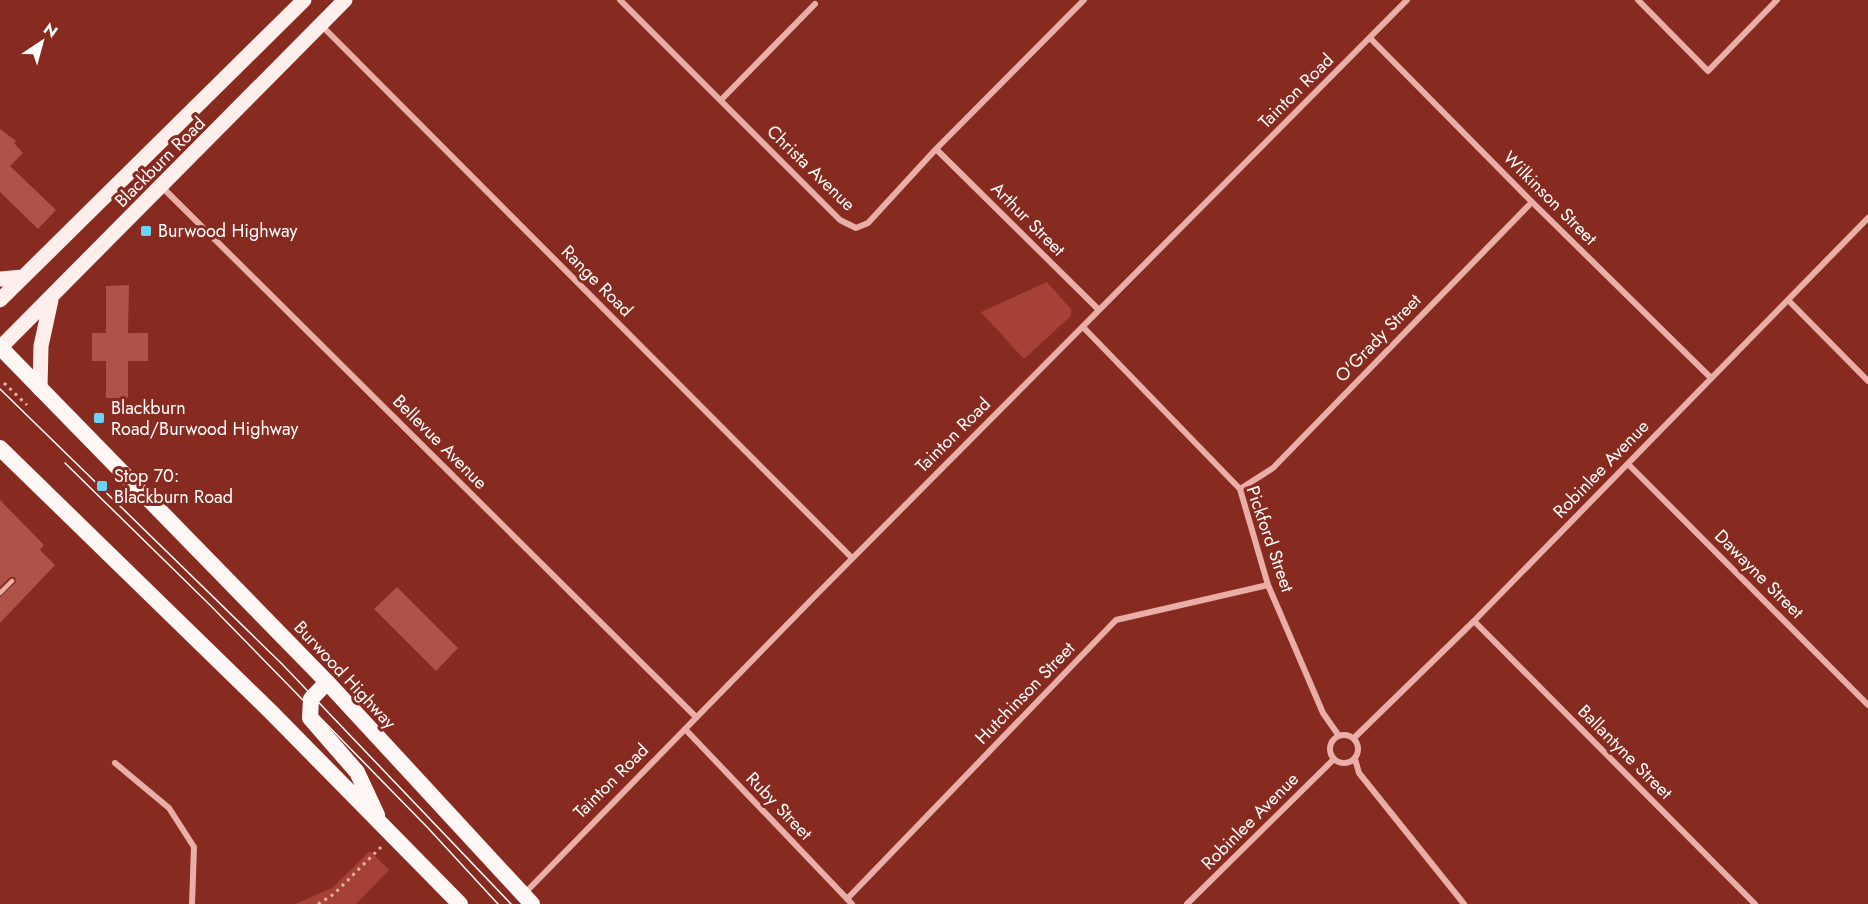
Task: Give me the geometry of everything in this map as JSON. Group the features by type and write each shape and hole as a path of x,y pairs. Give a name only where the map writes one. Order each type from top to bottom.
{"highway":[{"name":"Burwood Highway","path":"0,348 327,682 527,899"},
{"path":"0,448 271,712 460,904"},
{"path":"327,682 313,695 309,706 310,718 357,772 381,824"}],"main road":[{"name":"Blackburn Road","path":"0,300 304,0"},
{"name":"Blackburn Road","path":"0,348 51,300 345,0"},
{"path":"0,279 23,277"},
{"path":"40,389 41,345 51,300"}],"street":[{"name":"Christa Avenue","path":"620,0 840,220 856,228 868,223 936,149 1084,0"},
{"name":"Tainton Road","path":"527,899 696,717 1407,0"},
{"path":"1638,0 1708,70 1777,0"},
{"path":"722,100 815,4"},
{"name":"Range Road","path":"321,25 852,558"},
{"name":"Wilkinson Street","path":"1370,38 1710,377"},
{"name":"Arthur Street","path":"936,149 1099,310"},
{"name":"Bellevue Avenue","path":"162,187 696,717"},
{"name":"O'Grady Street","path":"1240,489 1273,468 1532,202"},
{"name":"Robinlee Avenue","path":"1354,738 1474,621 1710,377 1868,218"},
{"path":"1788,300 1868,381"},
{"name":"Pickford Street","path":"1083,327 1240,489 1268,585 1323,713 1339,736"},
{"name":"Dawayne Street","path":"1628,464 1868,705"},
{"name":"Hutchinson Street","path":"850,901 1116,620 1268,585"},
{"name":"Ballantyne Street","path":"1474,621 1755,904"},
{"name":"Ruby Street","path":"685,729 850,901"},
{"path":"1355,759 1340,763 1334,759 1330,750 1332,741 1339,736 1354,738 1358,745 1355,759 1359,773 1464,904"},
{"name":"Robinlee Avenue","path":"1187,904 1334,759"},
{"path":"116,763 169,808 194,847 192,904"}],"lane":[{"path":"0,593 12,581"}],"path":[{"path":"4,383 27,405"},
{"path":"318,904 334,894 381,847"}],"shaded area":[{"path":"1047,282 1071,309 1071,316 1024,359 981,312"},
{"path":"370,851 389,870 356,904 295,904 332,888"}],"building":[{"path":"0,129 16,141 14,143 23,153 10,166 56,210 38,229 0,192"},
{"path":"129,285 128,333 148,333 148,361 128,361 128,398 106,398 106,361 92,361 92,333 106,333 106,286"},
{"path":"0,500 44,545 40,550 55,565 0,623 0,597 16,582 15,577 10,577 0,587"},
{"path":"397,587 458,648 436,671 374,609"}],"tram line":[{"path":"0,389 282,664 511,904"},
{"path":"65,463 211,606 428,828 498,904"}],"place":[{"name":"Burwood Highway","path":"146,231"},
{"name":"Blackburn Road/Burwood Highway","path":"99,418"},
{"name":"Stop 70: Blackburn Road","path":"102,486"}]}
